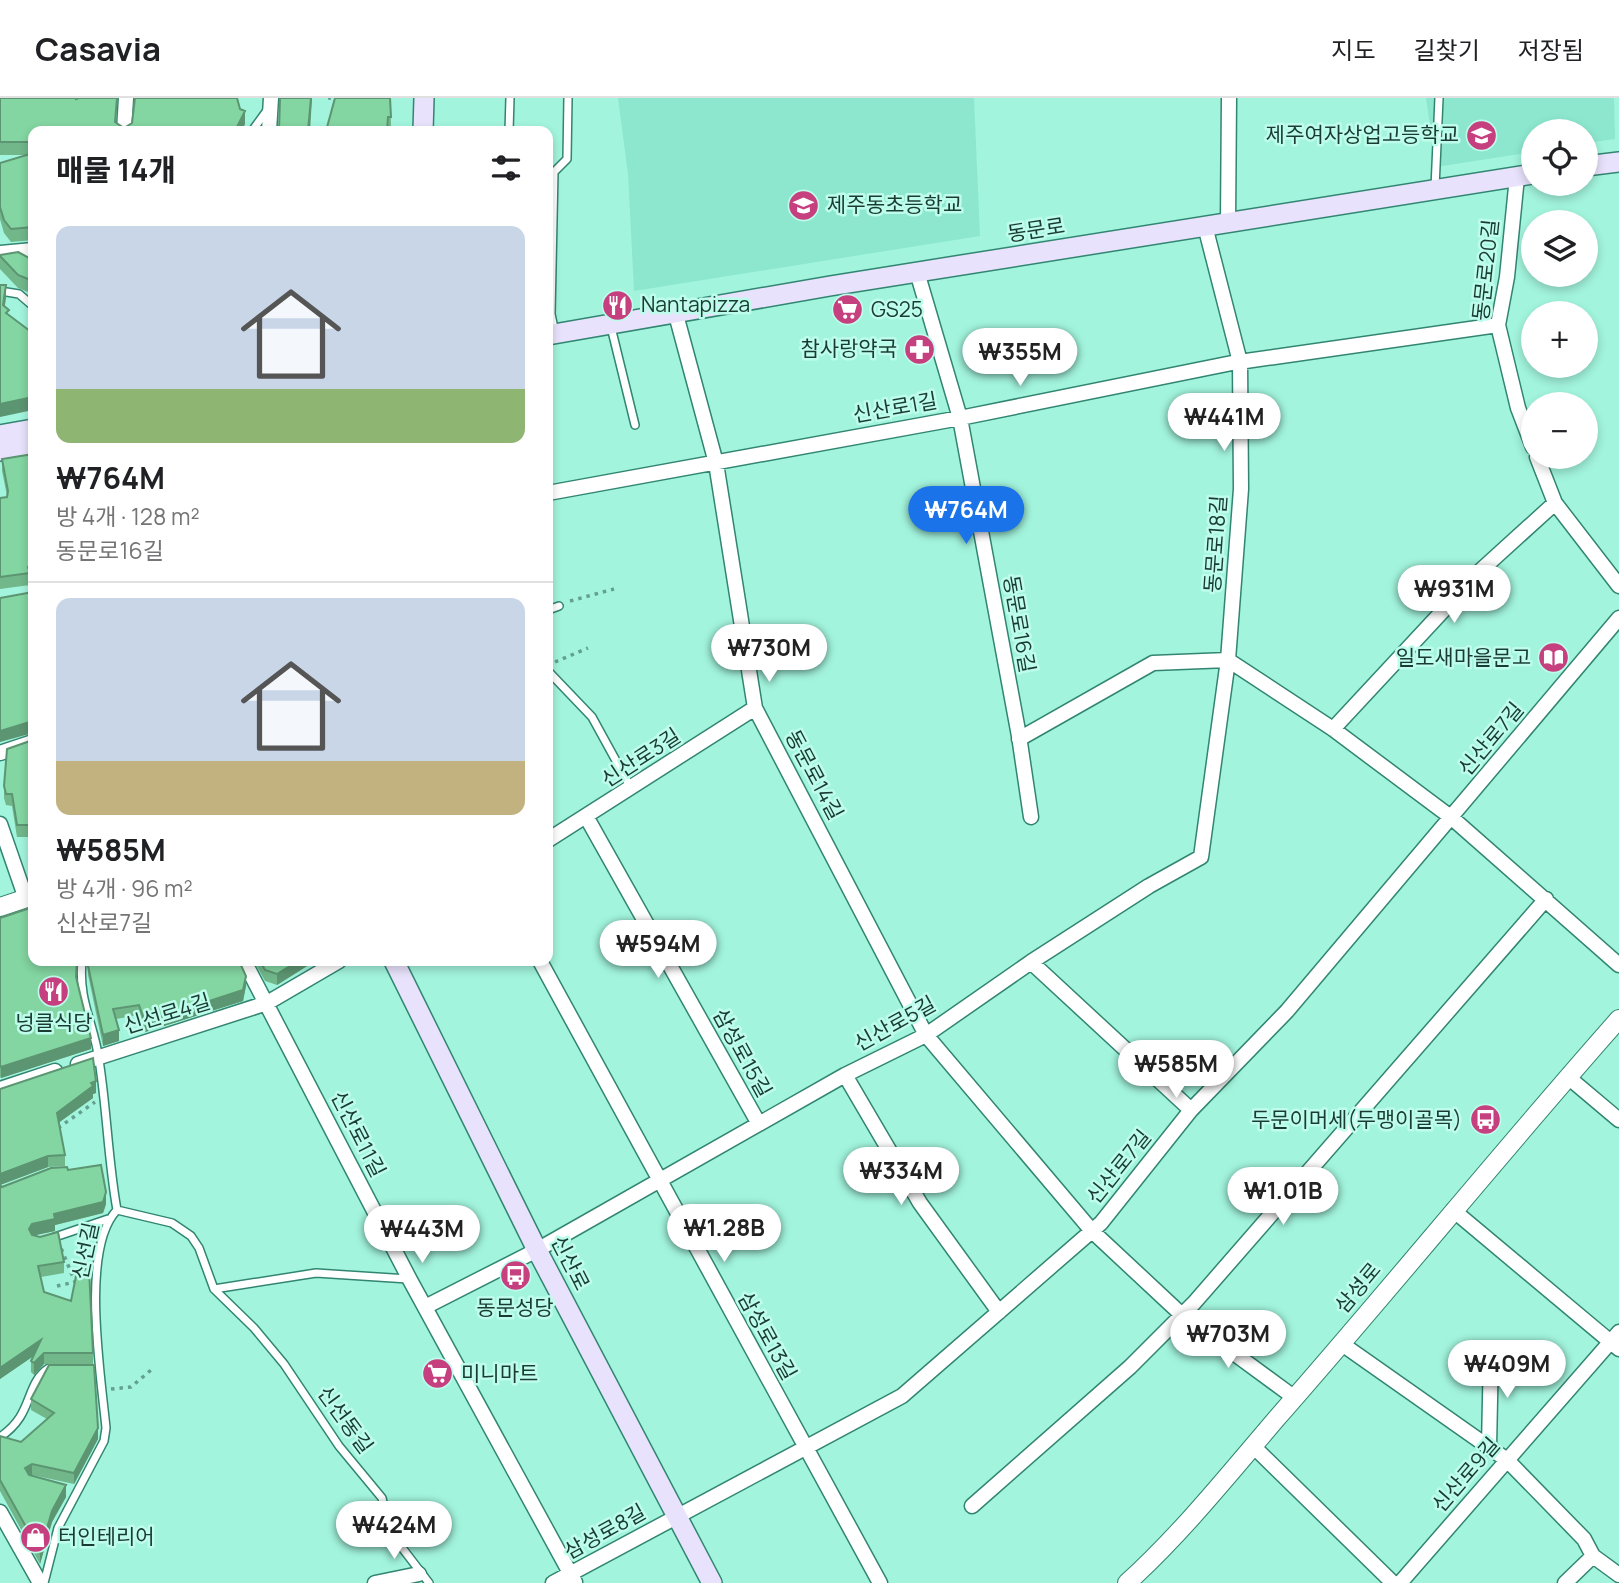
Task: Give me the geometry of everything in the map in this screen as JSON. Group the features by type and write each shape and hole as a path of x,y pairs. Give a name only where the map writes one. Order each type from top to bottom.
{"main road":[{"path":"423,126 424,98"},
{"path":"1598,165 1619,162"},
{"name":"동문로","path":"553,334 675,311 1521,176"},
{"path":"0,435 28,430"},
{"path":"0,451 28,446"},
{"name":"신산로","path":"396,966 537,1250 712,1583"}],"street":[{"path":"124,126 126,98"},
{"path":"1228,222 1229,98"},
{"path":"269,126 271,102"},
{"name":"동문로20길","path":"1521,196 1498,325 1521,416"},
{"name":"동문로18길","path":"1205,226 1240,362 1241,489 1228,660"},
{"path":"0,253 28,254"},
{"name":"동문로16길","path":"917,272 960,418 1031,817"},
{"name":"동문로14길","path":"675,311 716,463 755,708 926,1035 1092,1231 1182,1315 1295,1398"},
{"name":"신산로1길","path":"553,492 960,418 1240,362 1498,325"},
{"path":"1542,469 1555,503 1619,586"},
{"path":"1334,729 1479,572 1555,503"},
{"name":"신산로7길","path":"677,1516 902,1396 1092,1231 1191,1110 1287,1011 1619,618"},
{"path":"1019,739 1153,663 1228,660 1334,729 1452,818 1619,965"},
{"name":"신산로5길","path":"425,1307 537,1250 845,1075 926,1035 1031,962 1149,886 1201,857 1228,660"},
{"name":"신산로3길","path":"553,837 587,818 755,708"},
{"path":"0,753 28,744"},
{"name":"삼성로15길","path":"587,818 758,1124"},
{"path":"0,824 28,893"},
{"path":"0,907 28,899"},
{"path":"972,1506 1130,1367 1182,1315 1546,899"},
{"path":"1031,962 1191,1110"},
{"name":"신산로11길","path":"247,966 410,1280 573,1579"},
{"name":"신선로4길","path":"0,1089 267,1003 330,966"},
{"name":"삼성로13길","path":"543,966 880,1583"},
{"name":"삼성로","path":"1127,1583 1168,1542 1295,1398 1619,1018"},
{"path":"845,1075 920,1203 999,1311"},
{"path":"1568,1077 1619,1120"},
{"path":"1453,1210 1616,1341"},
{"name":"신산로9길","path":"1400,1583 1616,1341"},
{"path":"1342,1344 1507,1460 1584,1539 1593,1556 1619,1575"},
{"path":"1489,1447 1491,1352"},
{"path":"1253,1446 1393,1583"},
{"path":"1,1516 42,1583"},
{"name":"삼성로8길","path":"553,1583 573,1579 677,1516"},
{"path":"1565,1583 1593,1556"},
{"path":"375,1583 424,1579"}],"lane":[{"path":"509,126 510,98"},
{"path":"553,170 567,159 568,98"},
{"path":"1435,189 1439,98"},
{"path":"255,126 271,102"},
{"path":"0,291 19,294 28,302"},
{"path":"610,323 635,425"},
{"path":"553,608 559,606"},
{"path":"553,676 592,717 632,788"},
{"name":"신선길","path":"42,1583 52,1542 104,1441 106,1428 94,1280 108,1219 117,1210 109,1170 99,1057 83,1006 79,982 81,966"},
{"path":"98,1172 109,1170"},
{"name":"신선동길","path":"117,1210 172,1223 191,1236 199,1248 215,1289 254,1328 284,1364 340,1446 382,1498 390,1532 424,1579"},
{"path":"41,1242 108,1219"},
{"path":"215,1289 316,1273 410,1280"},
{"path":"0,1437 23,1417 42,1373 49,1368 63,1372"},
{"path":"89,1371 100,1370"},
{"path":"63,1489 76,1493"}],"path":[{"path":"559,606 614,589"},
{"path":"553,663 588,648"},
{"path":"52,1134 89,1105 103,1098"},
{"path":"57,1286 75,1282 61,1250"},
{"path":"107,1389 131,1387 151,1370"}],"shaded area":[{"name":"제주동초등학교","path":"618,98 974,98 980,236 634,291 628,174"},
{"name":"제주여자상업고등학교","path":"1426,98 1614,98 1615,139 1598,141 1598,119 1521,119 1521,154 1436,167"}],"building":[{"path":"0,98 117,98 115,122 121,126 28,126 28,142 0,142"},
{"path":"135,98 237,98 240,109 245,111 238,126 127,126 132,123"},
{"path":"280,98 311,98 308,126 279,126"},
{"path":"335,98 390,98 391,117 388,117 387,126 327,126"},
{"path":"28,155 28,227 11,229 4,220 0,207 0,163"},
{"path":"18,252 28,257 28,279 18,275 0,255"},
{"path":"0,285 6,285 3,305 9,310 6,313 28,330 28,398 0,404"},
{"path":"28,455 28,573 0,577 0,498 7,497 8,491 2,459"},
{"path":"28,593 28,723 0,731 0,598"},
{"path":"28,742 28,825 17,825 12,794 6,794 4,786 7,749"},
{"path":"28,909 28,966 77,966 76,977 91,1038 1,1067 0,918"},
{"path":"88,966 241,966 246,976 243,990 145,1022 139,1005 113,1009 119,1030 103,1035"},
{"path":"263,966 290,966 277,974 265,970"},
{"path":"93,1058 96,1081 91,1083 93,1086 57,1113 65,1155 48,1156 0,1174 0,1089"},
{"path":"101,1165 106,1192 103,1202 54,1214 55,1219 32,1224 29,1229 32,1235 40,1237 58,1232 64,1262 38,1266 44,1292 71,1301 77,1271 89,1268 93,1353 44,1353 34,1363 31,1361 41,1340 0,1368 0,1185 2,1187 51,1168 67,1167 68,1170"},
{"path":"49,1365 94,1365 98,1428 74,1473 32,1464 25,1468 29,1475 66,1485 52,1511 40,1552 0,1480 0,1436 21,1442 54,1413 31,1399"}],"place":[{"name":"제주여자상업고등학교","path":"1482,135"},
{"name":"제주동초등학교","path":"804,205"},
{"name":"Nantapizza","path":"618,305"},
{"name":"GS25","path":"848,310"},
{"name":"참사랑약국","path":"920,349"},
{"name":"일도새마을문고","path":"1554,658"},
{"name":"넝클식당","path":"54,991"},
{"name":"두문이머세(두맹이골목)","path":"1485,1120"},
{"name":"동문성당","path":"515,1276"},
{"name":"미니마트","path":"438,1374"},
{"name":"터인테리어","path":"35,1537"}]}
